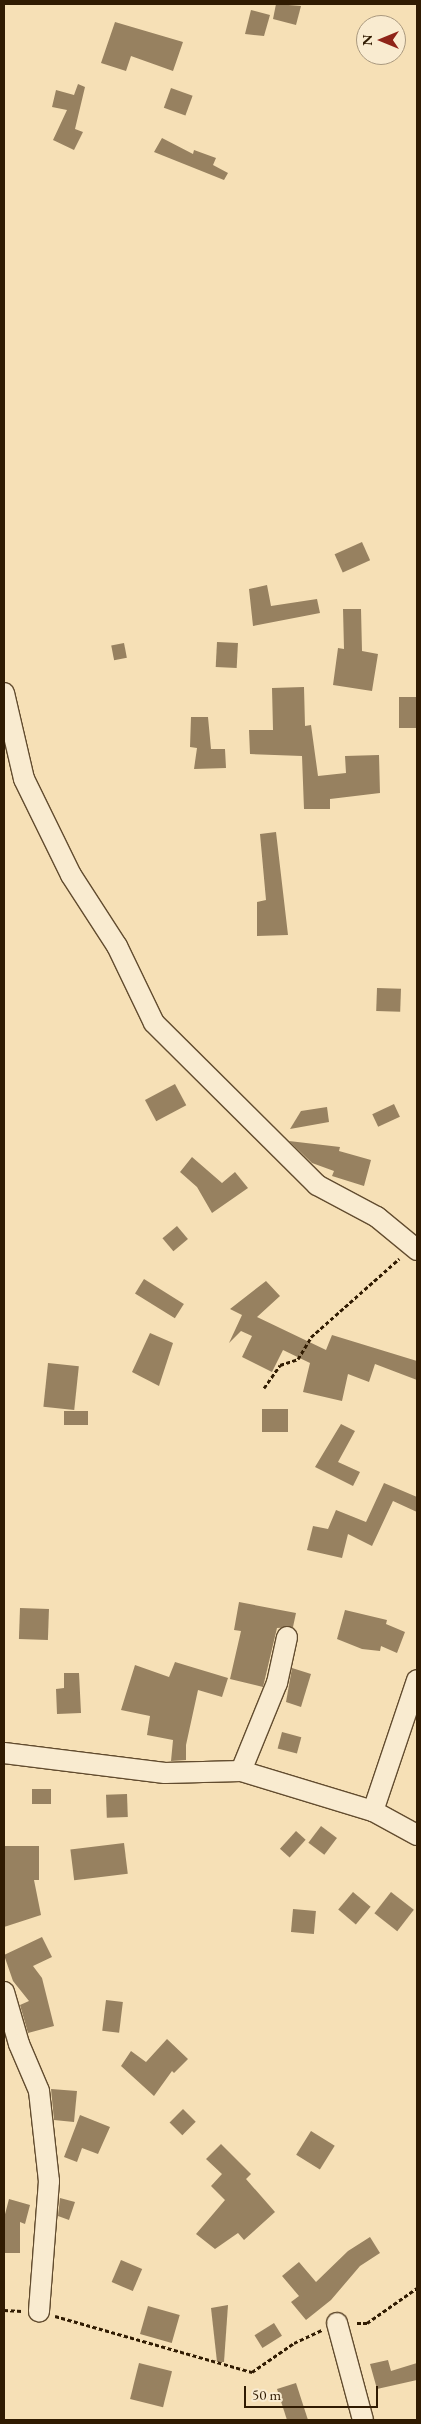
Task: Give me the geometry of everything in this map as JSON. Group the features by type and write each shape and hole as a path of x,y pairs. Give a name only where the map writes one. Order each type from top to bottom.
{"street":[{"path":"4,693 24,779 71,875 117,946 154,1023 317,1185 377,1217 415,1248"},
{"path":"241,1771 277,1683 287,1637"},
{"path":"373,1811 417,1680"},
{"path":"4,1753 165,1772 241,1771 373,1811 417,1835"},
{"path":"4,1992 19,2044 39,2091 49,2181 39,2312"},
{"path":"337,2323 363,2420"}],"path":[{"path":"264,1388 280,1365 298,1359 311,1337 415,1248"},
{"path":"4,2310 39,2312 252,2372 294,2343 337,2323 367,2323 417,2288"}],"building":[{"path":"276,4 301,6 296,25 273,19"},
{"path":"251,10 270,15 264,36 245,34"},
{"path":"115,22 183,42 173,71 131,56 126,71 101,63"},
{"path":"78,84 85,87 75,129 83,132 74,150 53,140 67,110 52,107 56,90 74,95"},
{"path":"171,88 193,96 185,116 164,108"},
{"path":"162,138 193,154 194,150 216,158 213,165 228,173 224,180 154,152"},
{"path":"362,542 370,560 343,572 335,554"},
{"path":"267,585 271,606 317,599 320,613 253,626 249,589"},
{"path":"343,609 361,609 362,651 378,654 372,691 333,685 338,648 344,649"},
{"path":"217,642 238,643 237,668 216,667"},
{"path":"124,643 127,658 114,660 111,645"},
{"path":"304,687 305,726 311,725 318,776 346,773 345,756 379,755 380,793 330,799 330,809 304,809 302,756 250,754 249,730 273,730 272,688"},
{"path":"399,697 417,697 417,728 399,728"},
{"path":"191,717 208,717 211,749 225,749 226,768 194,769 197,748 190,747"},
{"path":"276,832 288,935 257,936 257,902 266,900 260,834"},
{"path":"377,988 401,989 400,1012 376,1011"},
{"path":"175,1084 186,1105 156,1121 145,1100"},
{"path":"394,1104 400,1117 378,1127 372,1114"},
{"path":"327,1107 329,1122 290,1129 301,1111"},
{"path":"289,1141 340,1147 339,1151 371,1160 364,1186 332,1176 334,1171 312,1163"},
{"path":"192,1157 222,1183 235,1172 248,1188 212,1213 197,1187 180,1172"},
{"path":"177,1226 188,1239 173,1251 162,1238"},
{"path":"144,1279 184,1304 175,1318 135,1293"},
{"path":"266,1281 280,1296 257,1317 326,1350 332,1335 417,1361 417,1380 375,1364 369,1382 348,1374 342,1401 303,1392 310,1363 283,1350 272,1372 242,1357 252,1336 241,1331 229,1343 242,1315 230,1309"},
{"path":"150,1333 173,1343 159,1386 132,1372"},
{"path":"48,1363 79,1366 74,1410 43,1407"},
{"path":"262,1409 288,1409 288,1432 262,1432"},
{"path":"64,1411 88,1411 88,1425 64,1425"},
{"path":"341,1424 355,1431 338,1462 360,1472 353,1486 315,1467"},
{"path":"384,1483 417,1497 417,1512 393,1501 372,1546 348,1534 342,1558 307,1550 313,1526 328,1529 336,1510 366,1522"},
{"path":"239,1602 296,1613 293,1627 277,1628 263,1687 230,1679 241,1631 234,1630"},
{"path":"20,1608 49,1609 48,1640 19,1639"},
{"path":"345,1610 387,1620 386,1624 405,1632 397,1653 381,1646 380,1651 362,1649 337,1639"},
{"path":"175,1662 228,1678 222,1697 198,1690 186,1745 186,1760 171,1761 173,1740 147,1735 150,1716 121,1710 135,1665 169,1677"},
{"path":"292,1668 311,1674 301,1707 286,1702"},
{"path":"64,1673 79,1673 81,1713 57,1714 56,1689 64,1688"},
{"path":"282,1732 301,1737 297,1754 278,1748"},
{"path":"32,1789 51,1789 51,1804 32,1804"},
{"path":"127,1794 128,1817 107,1818 106,1795"},
{"path":"321,1826 337,1838 324,1855 308,1843"},
{"path":"296,1831 306,1840 290,1858 280,1849"},
{"path":"124,1843 128,1874 74,1880 70,1850"},
{"path":"4,1846 39,1846 39,1880 34,1880 41,1915 4,1927"},
{"path":"353,1892 371,1907 356,1924 338,1910"},
{"path":"391,1892 414,1910 397,1931 374,1913"},
{"path":"293,1909 316,1911 314,1934 291,1932"},
{"path":"42,1937 52,1957 33,1966 42,1978 54,2026 28,2033 20,2005 29,2001 13,1981 4,1955"},
{"path":"106,2000 123,2002 119,2033 102,2031"},
{"path":"167,2039 188,2059 174,2073 172,2071 154,2096 121,2066 131,2051 146,2062"},
{"path":"51,2089 77,2091 74,2122 54,2120"},
{"path":"183,2109 196,2122 182,2135 170,2122"},
{"path":"80,2115 110,2127 98,2154 82,2148 77,2162 64,2157"},
{"path":"311,2131 335,2146 320,2170 296,2155"},
{"path":"221,2144 251,2174 246,2179 275,2212 244,2240 238,2233 215,2249 196,2234 225,2200 211,2186 222,2174 206,2159"},
{"path":"60,2198 75,2202 69,2220 58,2216"},
{"path":"9,2199 30,2205 25,2224 20,2222 20,2253 4,2253 4,2218"},
{"path":"370,2237 380,2253 360,2266 331,2300 306,2320 291,2302 299,2296 282,2276 299,2262 316,2282 348,2251"},
{"path":"121,2260 142,2269 133,2291 112,2282"},
{"path":"228,2305 224,2362 217,2362 211,2308"},
{"path":"148,2306 180,2315 172,2343 140,2334"},
{"path":"274,2323 282,2336 262,2348 254,2335"},
{"path":"388,2360 391,2371 417,2363 417,2380 377,2389 370,2364"},
{"path":"139,2363 172,2371 163,2407 130,2399"},
{"path":"296,2383 308,2420 287,2420 277,2389"}]}
